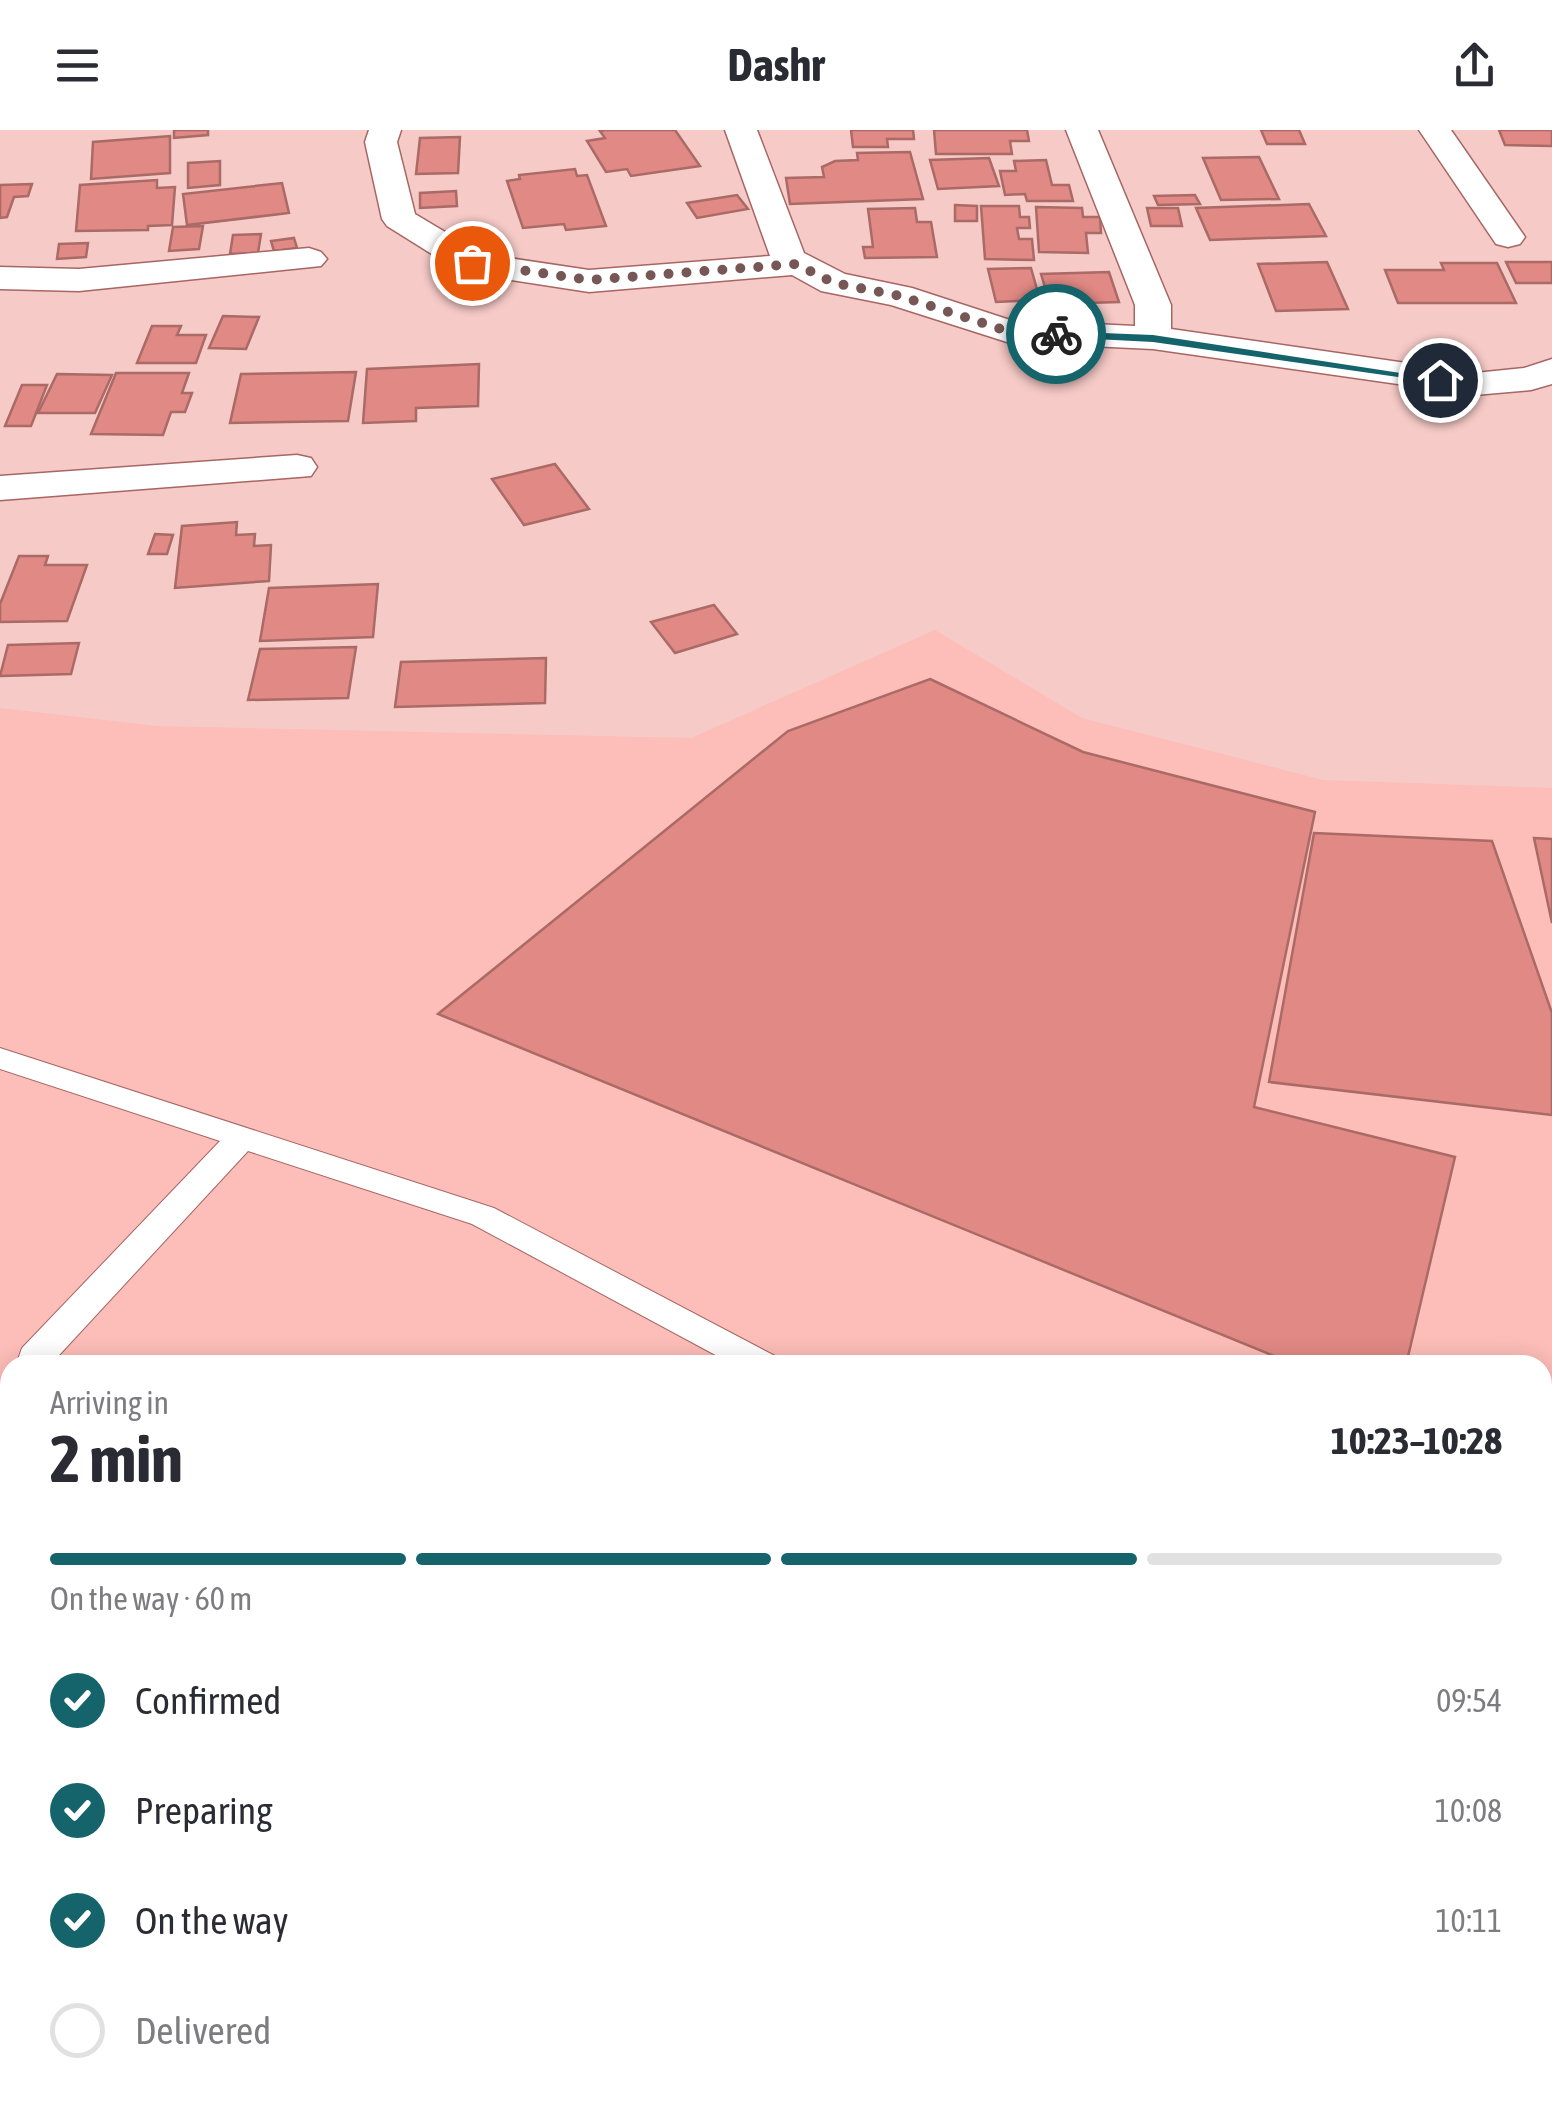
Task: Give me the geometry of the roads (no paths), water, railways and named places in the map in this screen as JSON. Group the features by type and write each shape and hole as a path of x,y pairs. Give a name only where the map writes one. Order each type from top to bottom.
{"street":[{"path":"386,130 381,142 399,219 472,263 589,280 796,264"},
{"path":"741,130 789,260 834,283 900,296 1007,331 1153,338 1475,384 1531,379 1552,370"},
{"path":"1082,130 1153,305 1153,338"},
{"path":"1435,130 1508,237"},
{"path":"0,278 79,280 309,259"},
{"path":"0,488 297,467"}],"lane":[{"path":"0,1058 482,1216 744,1355"},
{"path":"36,1355 244,1136"}]}
